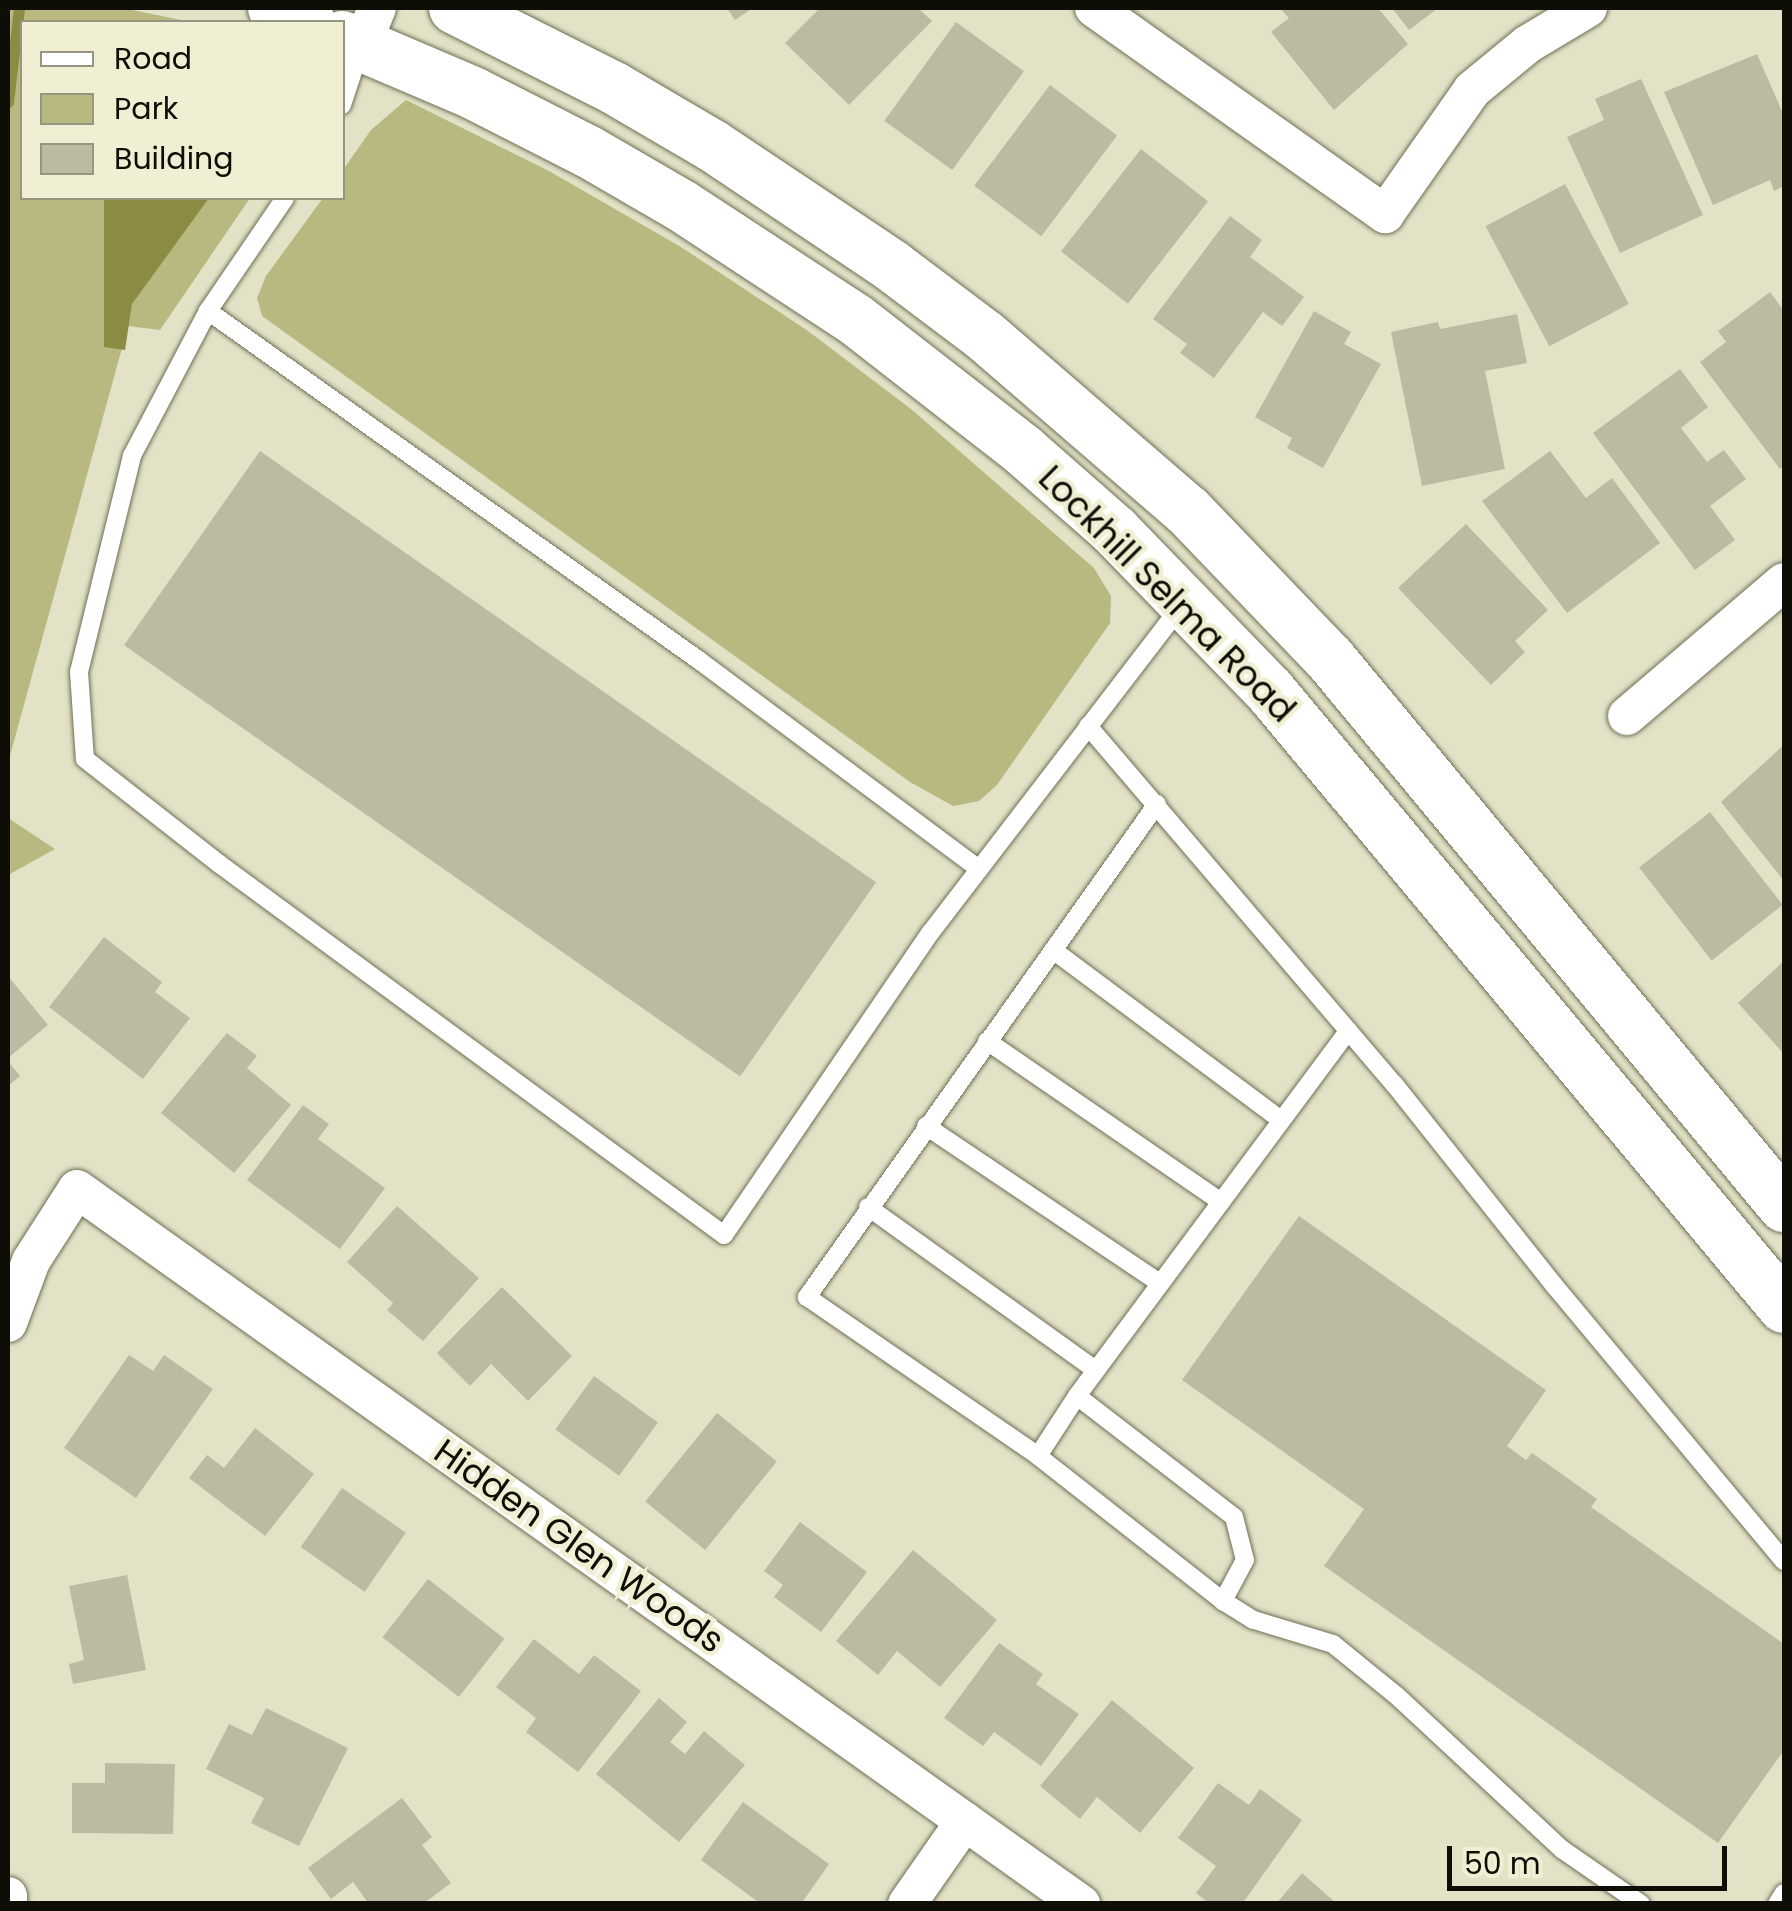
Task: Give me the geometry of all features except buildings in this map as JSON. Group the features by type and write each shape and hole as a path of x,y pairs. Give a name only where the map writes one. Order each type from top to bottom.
{"main road":[{"path":"274,8 304,20"},
{"name":"Lockhill Selma Road","path":"455,8 696,136 892,266 1075,411 1188,511 1330,659 1784,1206"},
{"name":"Lockhill Selma Road","path":"360,30 590,152 840,309 1024,451 1115,531 1270,691 1784,1307"}],"street":[{"path":"1094,8 1386,214 1472,90 1528,44 1588,8"},
{"path":"1184,602 1230,555"},
{"path":"1627,716 1784,582"},
{"name":"Hidden Glen Woods","path":"8,1323 31,1261 77,1189 1081,1904"},
{"path":"906,1904 964,1821"}],"lane":[{"path":"345,92 360,30"},
{"path":"284,200 208,311 132,456 79,672 85,759 218,863 724,1234 978,869 1184,602"},
{"path":"208,311 700,662 978,869"},
{"path":"1088,726 1348,1031 1784,1560"},
{"path":"1158,804 868,1206 808,1297 1038,1456 1223,1601 1254,1620 1333,1644 1397,1696 1563,1850 1641,1904"},
{"path":"1053,950 1281,1120"},
{"path":"1038,1456 1077,1396 1348,1031"},
{"path":"987,1041 1221,1202"},
{"path":"926,1126 1160,1284"},
{"path":"868,1206 1096,1370"},
{"path":"1077,1396 1234,1517 1245,1560 1223,1601"},
{"path":"1777,1904 1784,1892"}],"green space":[{"path":"8,8 122,8 181,20 20,20 20,200 249,200 160,330 128,326 8,763"},
{"path":"406,100 549,171 681,247 808,331 911,409 1094,568 1111,596 1110,623 997,785 979,801 953,806 910,782 262,316 257,298 266,276 322,200 345,200 345,167 371,130"},
{"path":"8,818 55,849 8,875"}],"shaded area":[{"path":"104,200 208,200 132,304 125,350 104,347"}],"waterway":[{"path":"8,102 19,8"}]}
